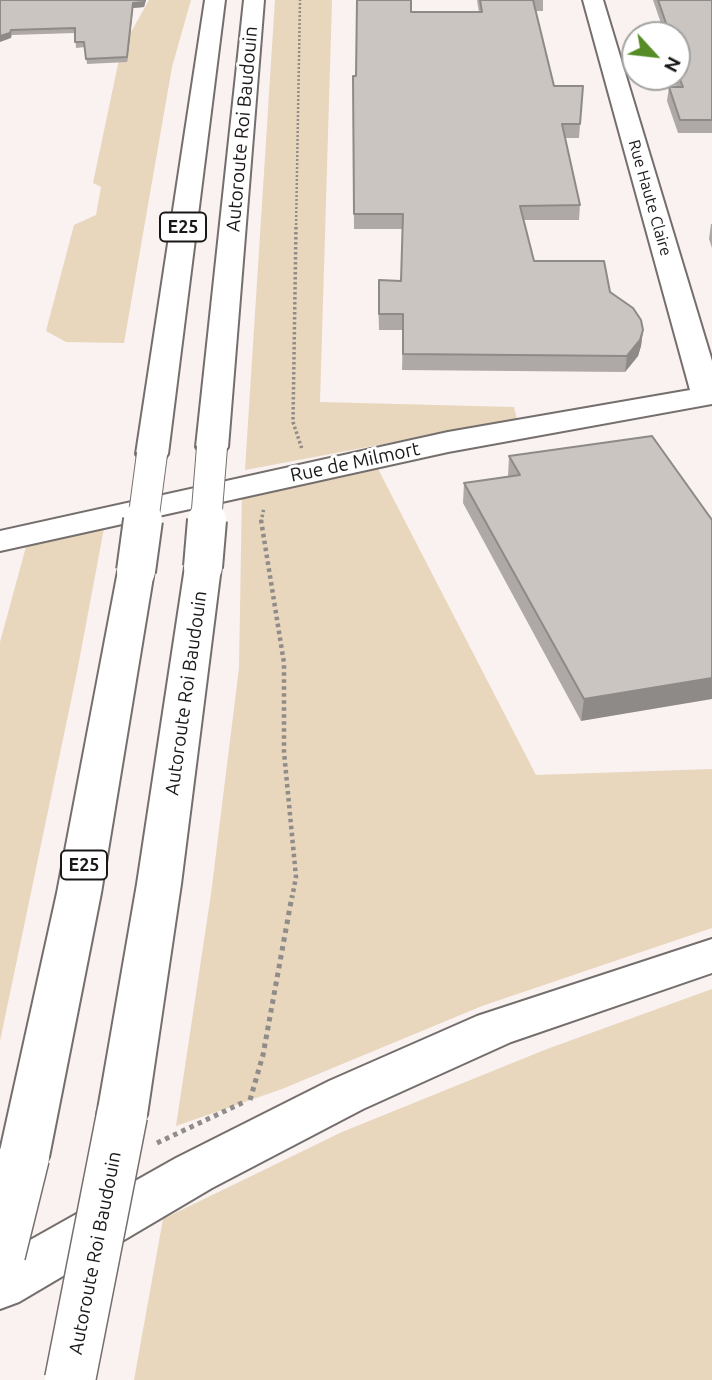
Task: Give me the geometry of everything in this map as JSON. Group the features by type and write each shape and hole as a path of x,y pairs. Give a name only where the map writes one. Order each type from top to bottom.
{"main road":[{"name":"Autoroute Roi Baudouin","path":"0,1254 24,1157 79,893 136,572 215,0"},
{"name":"Autoroute Roi Baudouin","path":"70,1380 122,1115 159,884 203,567 254,0"},
{"name":"Rue Haute Claire","path":"593,0 710,395"},
{"name":"Rue de Milmort","path":"0,541 309,471 521,428 710,395"},
{"path":"0,1285 194,1172 346,1095 494,1029 712,956"}],"path":[{"path":"300,0 293,422 309,471"},
{"path":"250,1100 263,1055 296,877 284,752 284,663 261,521 270,480"}],"shaded area":[{"path":"149,0 191,0 172,67 124,343 66,342 46,331 74,225 96,215 101,187 93,183 121,50"},
{"path":"275,0 332,0 320,402 514,407 517,419 245,470"},
{"path":"377,467 536,775 712,769 712,928 482,1006 282,1089 176,1126 211,894 239,668 242,492"},
{"path":"104,528 77,672 0,1041 0,642 27,543"},
{"path":"712,989 712,1380 134,1380 163,1219 342,1132 547,1049"}],"building":[{"path":"0,0 144,2 133,3 127,57 86,59 84,42 75,42 75,28 11,30 10,33 0,36"},
{"path":"357,0 411,0 411,12 482,12 480,0 533,0 554,86 583,86 580,124 562,124 580,205 520,206 534,261 604,261 610,292 633,308 641,320 643,330 640,340 627,356 403,354 403,314 379,314 379,280 401,281 403,214 354,214 353,76 356,76"},
{"path":"658,0 712,0 712,120 680,120 670,91 691,91 691,21 665,21"},
{"path":"652,436 712,520 712,678 584,699 464,483 520,475 509,456"}]}
